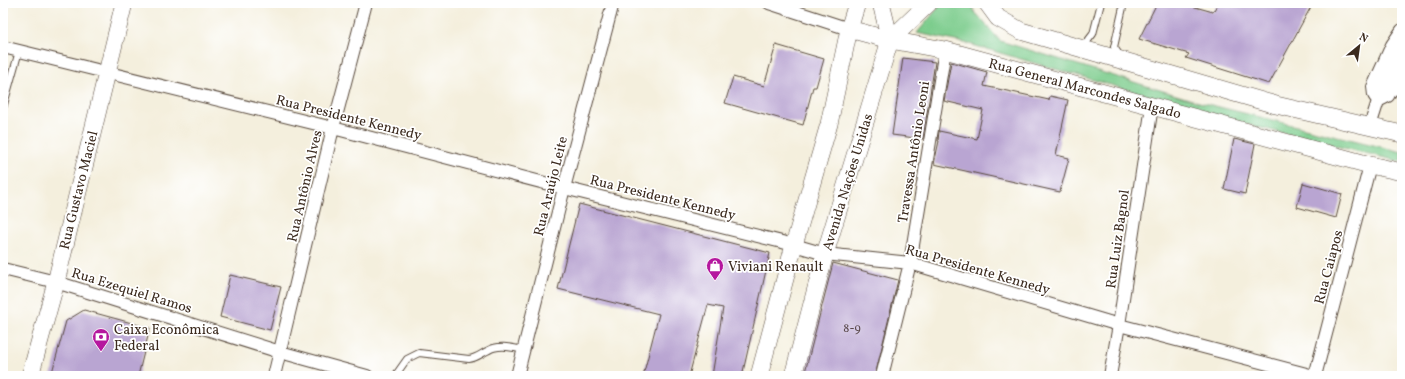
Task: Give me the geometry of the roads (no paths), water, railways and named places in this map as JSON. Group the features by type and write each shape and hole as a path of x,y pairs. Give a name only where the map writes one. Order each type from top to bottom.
{"street":[{"name":"Rua Gustavo Maciel","path":"30,376 56,282 124,3"},
{"name":"Rua Antônio Alves","path":"274,376 333,128 366,3"},
{"name":"Rua Araújo Leite","path":"517,376 564,188 613,3"},
{"name":"Rua General Marcondes Salgado","path":"769,3 849,29 890,40 944,50 1370,165 1402,172"},
{"path":"759,376 794,245 829,124 849,29 857,3"},
{"path":"881,3 890,40"},
{"name":"Avenida Nações Unidas","path":"793,376 825,254 890,40 929,3"},
{"path":"988,3 998,18 1021,31 1276,105 1402,134"},
{"path":"1378,101 1374,95 1373,87 1394,40 1402,30"},
{"path":"1370,126 1378,101 1402,44"},
{"name":"Rua Presidente Kennedy","path":"3,47 333,128 825,254 910,263 1119,325 1315,376"},
{"name":"Travessa Antônio Leoni","path":"882,376 910,263 944,50"},
{"path":"1378,101 1388,96 1398,88 1402,68"},
{"name":"Rua Luiz Bagnol","path":"1110,376 1152,106"},
{"name":"Rua Caiapos","path":"1315,376 1370,165"},
{"name":"Rua Ezequiel Ramos","path":"3,268 56,282 280,352 367,376"}],"lane":[{"path":"1082,49 1093,34 1101,3"},
{"path":"1123,61 1114,47 1124,3"},
{"path":"3,108 19,51"},
{"path":"395,376 407,359 419,353 469,359 476,358 490,349 501,347 524,350"}],"place":[{"name":"Viviani Renault","path":"715,281"},
{"name":"Caixa Econômica Federal","path":"101,352"}]}
